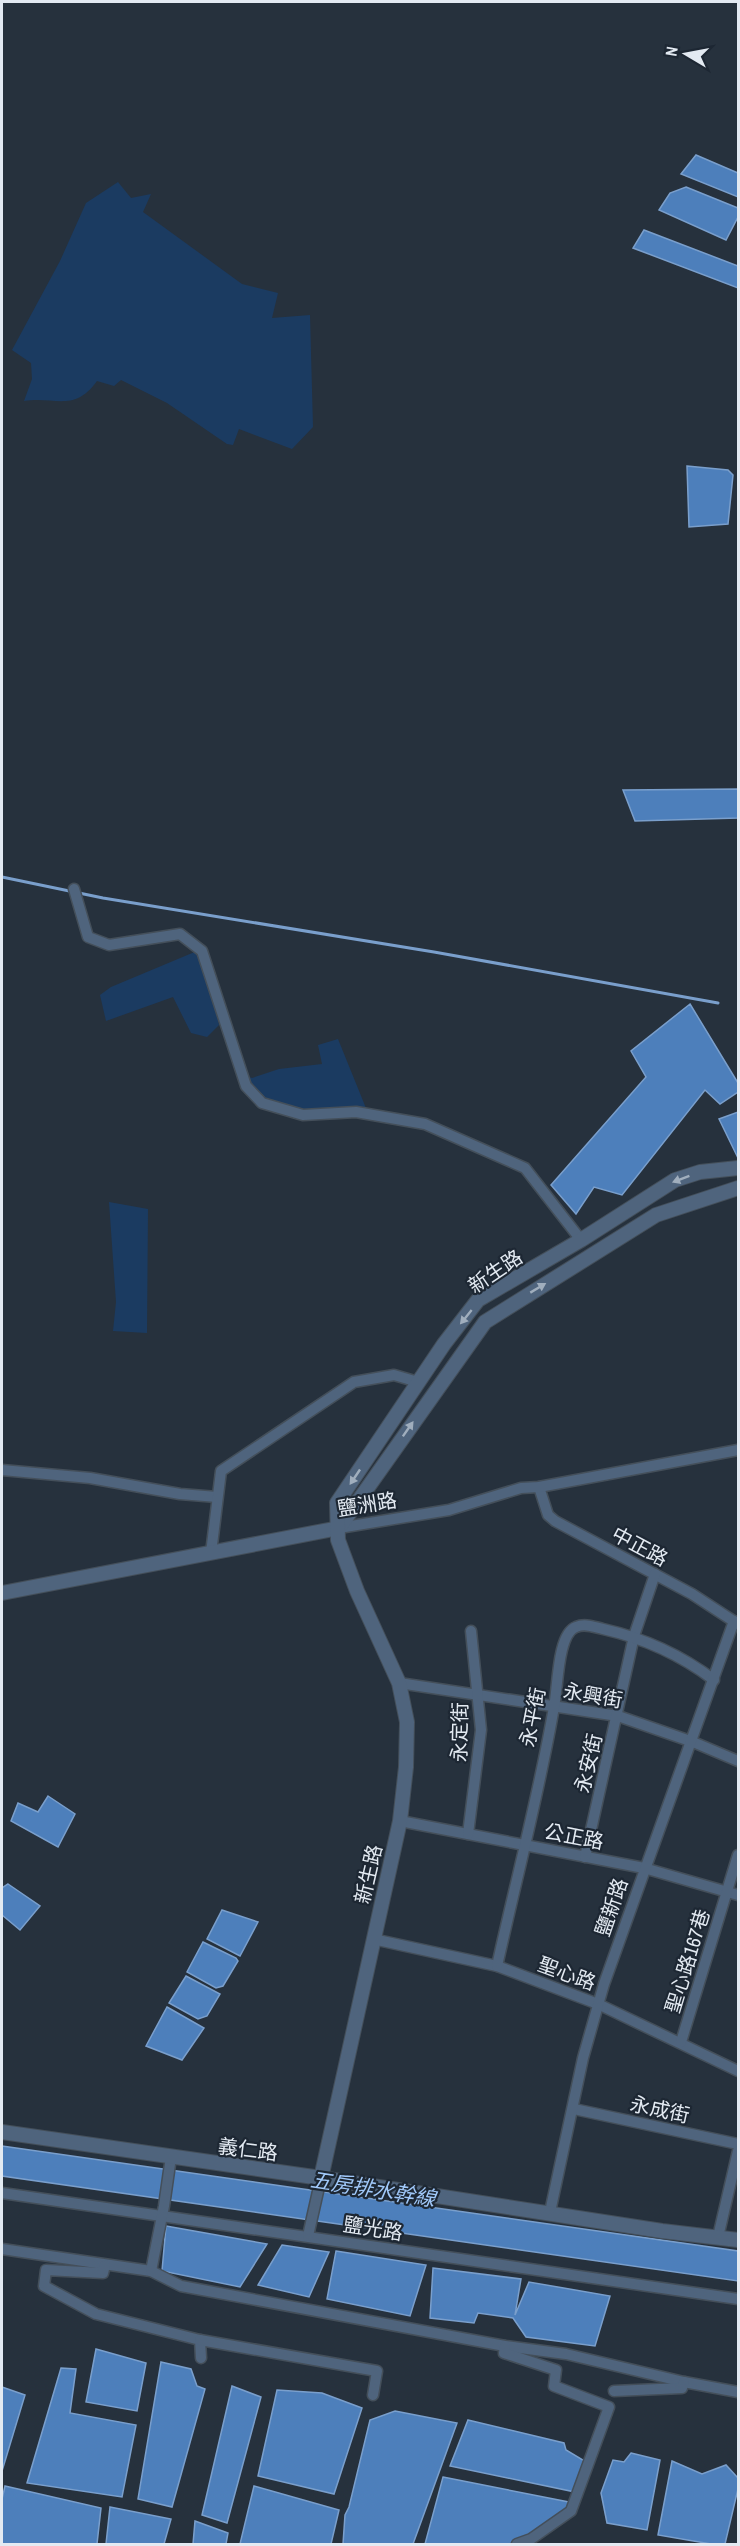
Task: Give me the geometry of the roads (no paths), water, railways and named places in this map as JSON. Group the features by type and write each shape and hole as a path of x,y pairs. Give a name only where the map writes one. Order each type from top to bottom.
{"street":[{"path":"74,889 88,938 109,945 180,934 202,951 246,1086 262,1103 303,1115 356,1112 424,1124 525,1168 581,1240"},
{"name":"新生路","path":"308,2236 400,1821 406,1767 406,1722 399,1683 341,1551 338,1540 337,1503 418,1382 478,1300 581,1240 675,1180 699,1172 738,1168"},
{"name":"新生路","path":"339,1528 485,1322 656,1215 738,1188"},
{"path":"211,1553 221,1471 354,1382 394,1375 418,1382"},
{"name":"鹽洲路","path":"2,1593 339,1528 449,1510 521,1488 539,1487 738,1450"},
{"path":"2,1470 90,1478 180,1494 217,1497"},
{"name":"中正路","path":"539,1487 548,1515 555,1521 693,1594 736,1623"},
{"name":"永安街","path":"585,1857 634,1636 655,1574"},
{"name":"鹽新路","path":"550,2212 574,2109 583,2058 598,2004 644,1868 736,1623"},
{"name":"永平街","path":"497,1966 554,1707 562,1644 567,1633 575,1627 585,1625 634,1636 696,1666 714,1680"},
{"name":"永定街","path":"468,1834 480,1747 478,1694 471,1631"},
{"name":"永興街","path":"399,1683 618,1716 693,1742 738,1761"},
{"name":"公正路","path":"400,1821 644,1868 738,1895"},
{"name":"聖心路167巷","path":"681,2042 738,1855"},
{"name":"聖心路","path":"373,1939 497,1966 598,2004 738,2071"},
{"name":"永成街","path":"574,2109 738,2144"},
{"name":"義仁路","path":"2,2132 319,2184 550,2212 738,2240"},
{"path":"718,2237 738,2151"},
{"path":"151,2271 170,2160"},
{"name":"鹽光路","path":"2,2193 162,2211 308,2236 738,2299"},
{"path":"2,2249 151,2271 181,2286 504,2346 567,2354 684,2382 738,2392"},
{"path":"105,2265 103,2273 46,2270 45,2286 96,2314 200,2340 377,2371 373,2395"},
{"path":"200,2340 201,2358"},
{"path":"504,2346 504,2353 556,2370 554,2386 609,2407 571,2511 531,2539 517,2544"},
{"path":"614,2391 682,2388 684,2382"}],"waterway":[{"path":"2,877 103,898 434,952 718,1003"}],"water label":[{"name":"五房排水幹線","path":"373,2189"}]}
